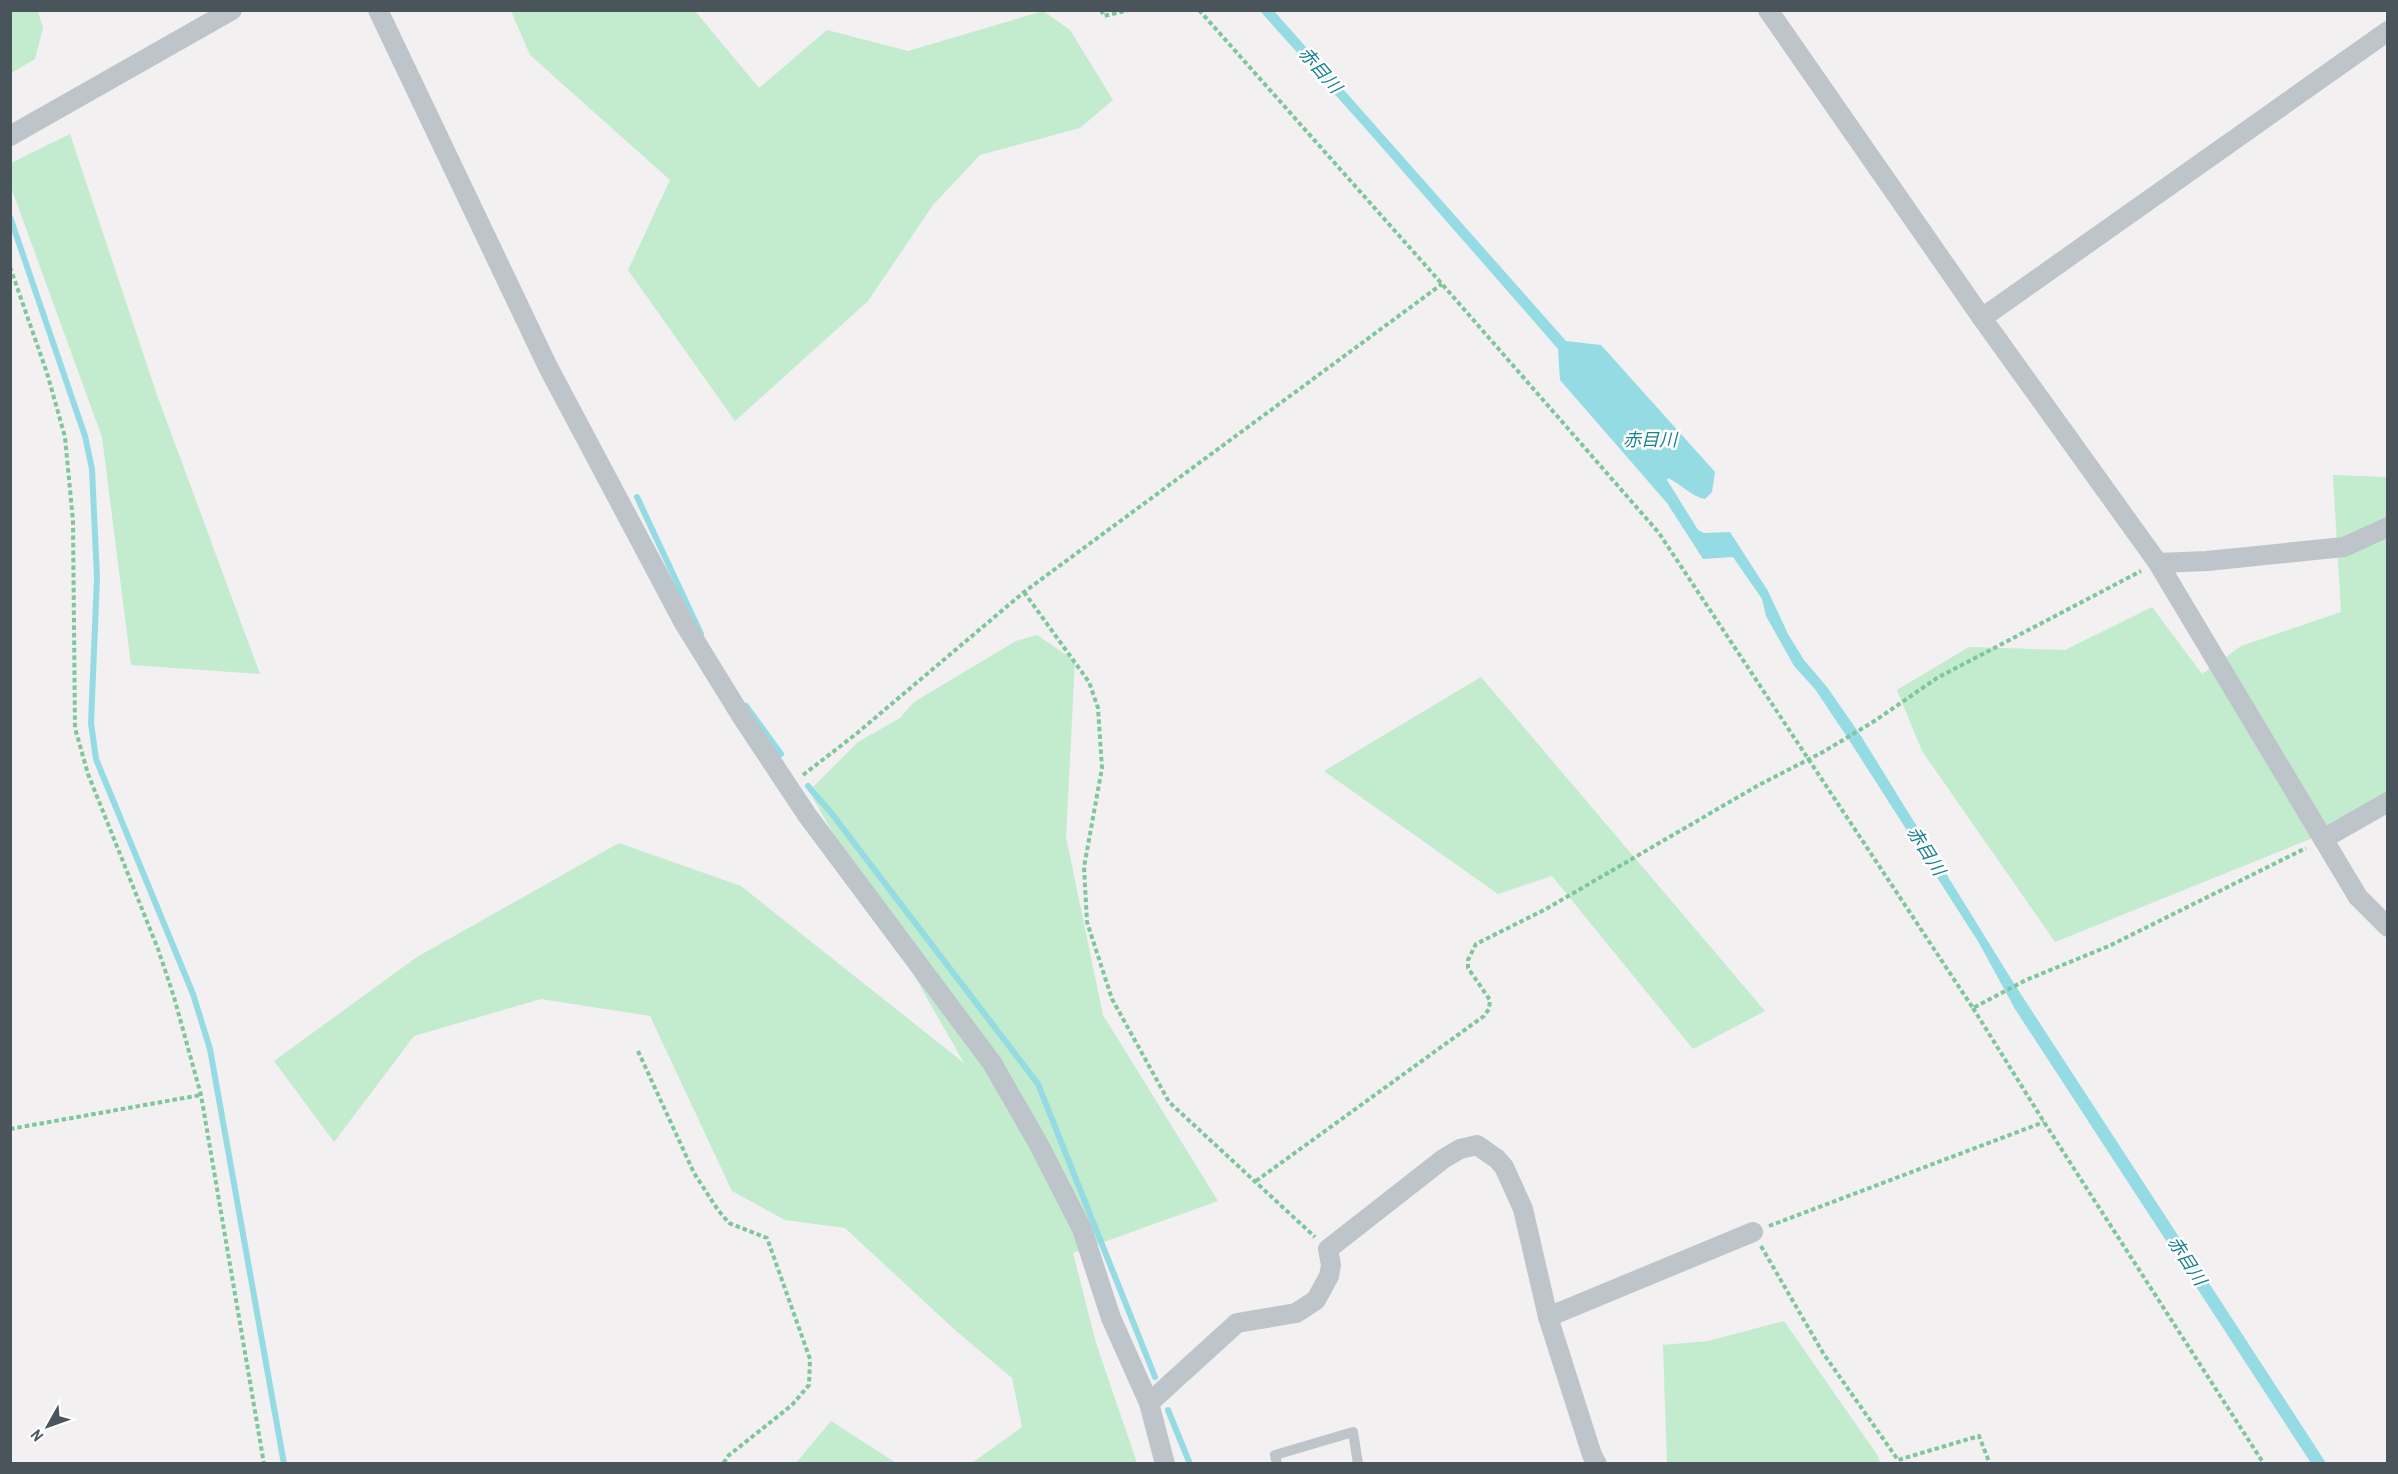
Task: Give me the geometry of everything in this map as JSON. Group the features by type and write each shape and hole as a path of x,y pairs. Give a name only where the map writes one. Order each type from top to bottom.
{"street":[{"path":"10,136 232,10"},
{"path":"378,10 548,367 684,623 788,786 992,1063 1038,1143 1082,1229 1111,1318 1149,1403 1165,1464"},
{"path":"1768,10 1983,318 2158,563 2358,897 2388,927"},
{"path":"1983,318 2388,31"},
{"path":"2158,563 2207,561 2344,547 2388,527"},
{"path":"2323,839 2388,802"},
{"path":"1149,1403 1237,1323 1296,1313 1316,1300 1329,1276 1331,1265 1328,1249 1443,1159 1460,1149 1477,1145 1504,1167 1523,1209 1548,1317 1592,1455 1597,1464"},
{"path":"1548,1317 1752,1232"}],"lane":[{"path":"1277,1464 1275,1455 1353,1432 1358,1464"}],"path":[{"path":"1101,10 1104,15 1129,10"},
{"path":"1199,10 1659,533 1973,1008 2264,1464"},
{"path":"10,267 47,373 65,437 73,521 75,728 88,774 158,949 201,1095 264,1464"},
{"path":"788,786 856,734 1024,592 1442,284"},
{"path":"1256,1181 1484,1016 1489,1009 1490,1000 1468,968 1468,960 1476,944 1546,909 1757,786 1823,752 1873,722 1937,678 2158,563"},
{"path":"1024,592 1089,682 1098,708 1102,768 1084,867 1087,922 1112,999 1169,1102 1328,1249"},
{"path":"1973,1008 2026,980 2109,946 2323,839"},
{"path":"638,1051 694,1173 718,1210 729,1222 767,1238 810,1359 809,1385 792,1405 728,1456 723,1464"},
{"path":"10,1129 201,1095"},
{"path":"1989,1464 1979,1436 1898,1460 1824,1353 1752,1232 2044,1122"}],"green space":[{"path":"11,10 38,11 43,28 35,59 11,73"},
{"path":"511,11 695,11 759,88 827,30 908,51 1043,11 1070,30 1113,100 1080,128 980,155 933,205 868,301 735,421 628,270 670,180 530,55"},
{"path":"70,134 157,395 260,674 131,665 102,437 11,187 11,163"},
{"path":"2333,475 2387,477 2387,808 2055,942 1922,751 1897,690 1969,647 2065,650 2152,607 2202,674 2241,646 2341,612"},
{"path":"1037,635 1075,661 1066,837 1103,1015 1218,1201 1073,1253 1096,1343 1137,1463 972,1463 1022,1427 1012,1378 955,1330 845,1228 785,1220 732,1191 650,1016 541,999 414,1036 334,1142 274,1061 417,957 619,843 741,886 964,1063 809,791 858,742 900,718 914,702 1016,641"},
{"path":"1481,677 1765,1011 1693,1049 1552,876 1498,894 1324,771"},
{"path":"1784,1321 1878,1456 1880,1463 1667,1463 1663,1345 1708,1341"},
{"path":"831,1421 896,1463 796,1463"}],"water":[{"name":"赤目川","path":"1260,11 1274,11 1566,341 1601,345 1715,472 1712,492 1705,499 1696,496 1668,478 1667,480 1698,530 1704,533 1730,532 1768,591 1788,634 1804,660 1827,687 1861,736 2013,982 2326,1463 2311,1463 2015,1009 1979,943 1851,743 1815,689 1794,666 1766,616 1762,599 1733,557 1703,559 1667,503 1560,380 1558,349"}],"waterway":[{"path":"10,217 85,436 92,469 97,578 91,723 96,759 193,994 210,1049 284,1464"},
{"path":"637,497 701,634"},
{"path":"746,706 781,754"},
{"path":"808,786 832,814 1038,1084 1155,1377"},
{"path":"1168,1410 1190,1464"}]}
